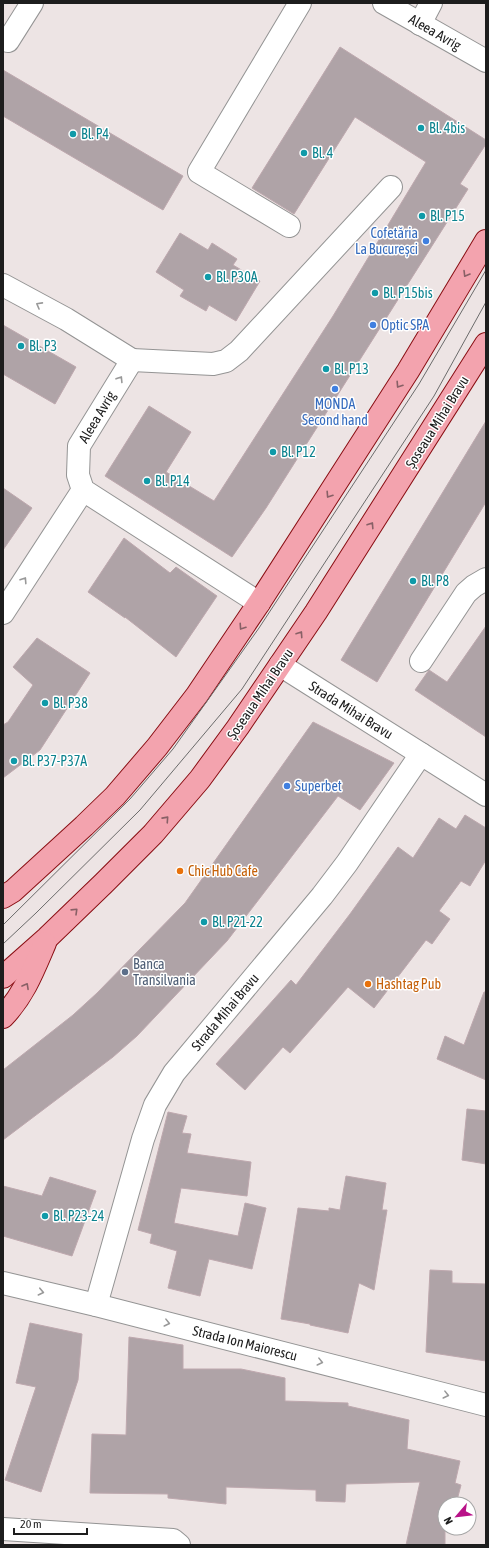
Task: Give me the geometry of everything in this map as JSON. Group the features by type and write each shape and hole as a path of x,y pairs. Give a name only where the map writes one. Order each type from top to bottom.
{"main road":[{"path":"6,896 84,826 114,796 157,747 197,695 259,603 408,371 486,241"},
{"name":"Șoseaua Mihai Bravu","path":"3,1017 14,1006 27,985 47,938 115,872 176,808 200,779 280,665 486,344"},
{"path":"3,977 47,938"}],"street":[{"path":"3,38 8,41 32,3"},
{"path":"289,226 199,172 300,3"},
{"name":"Aleea Avrig","path":"384,3 486,61"},
{"path":"420,24 431,3"},
{"path":"3,285 66,319 132,360 213,364 226,361 239,351 391,187"},
{"name":"Aleea Avrig","path":"83,490 78,475 79,446 132,360"},
{"path":"3,613 83,490 259,603"},
{"path":"421,661 466,593 486,579"},
{"name":"Strada Mihai Bravu","path":"280,665 486,795"},
{"name":"Strada Mihai Bravu","path":"96,1305 143,1139 155,1105 174,1073 322,896 347,863 421,754"},
{"name":"Strada Ion Maiorescu","path":"3,1283 96,1305 486,1405"},
{"path":"3,1529 173,1540 179,1545"}],"building":[{"path":"340,47 486,140 486,144 460,184 468,189 266,508 232,557 105,476 149,406 191,432 166,472 214,501 333,316 426,162 355,117 294,214 252,188"},
{"name":"Bl. P4","path":"3,70 183,176 163,210 3,116"},
{"name":"Bl. P30A","path":"180,233 208,250 212,243 237,259 233,265 260,281 236,321 209,305 206,311 180,296 184,290 156,272"},
{"name":"Bl. P3","path":"3,325 76,367 55,404 3,374"},
{"name":"Bl. P8","path":"486,421 486,502 377,682 341,660"},
{"path":"3,488 32,508 3,550"},
{"path":"124,538 170,573 176,567 217,596 176,657 125,617 88,592"},
{"path":"486,626 486,737 415,690 429,670 447,682"},
{"name":"Bl. P38","path":"37,638 90,673 40,750 3,778 3,725 8,722 33,685 13,667"},
{"name":"Bl. P21-22","path":"313,722 394,763 360,810 338,796 227,941 137,1036 113,1057 3,1140 3,1070 73,1015 97,993 185,903"},
{"path":"465,815 486,828 486,860 470,886 461,881 439,911 450,919 432,944 426,940 374,1008 348,987 290,1053 283,1047 245,1090 216,1064 291,980 296,985 350,914 398,847 413,858 439,818 456,829"},
{"path":"484,992 486,992 486,1080 437,1059 445,1036 464,1045"},
{"path":"467,1109 486,1111 486,1164 462,1160"},
{"path":"168,1112 187,1116 182,1133 191,1134 187,1153 251,1162 247,1196 181,1188 174,1223 238,1236 245,1203 266,1208 252,1269 209,1259 200,1296 168,1288 177,1251 150,1243 152,1234 138,1230"},
{"path":"346,1176 386,1183 382,1210 387,1210 374,1290 359,1283 348,1333 281,1319 298,1208 329,1211 329,1208 340,1210"},
{"name":"Bl. P23-24","path":"50,1177 96,1191 72,1256 3,1236 3,1186 42,1196"},
{"path":"430,1270 452,1271 452,1283 486,1284 486,1361 426,1352"},
{"path":"30,1323 82,1334 78,1380 41,1492 5,1480 36,1387 16,1383"},
{"path":"129,1337 183,1345 183,1369 241,1369 285,1378 285,1401 348,1403 348,1406 409,1420 407,1449 460,1461 455,1483 461,1485 458,1496 437,1496 437,1536 445,1536 445,1545 406,1545 420,1482 346,1484 345,1502 316,1501 316,1490 226,1487 226,1504 168,1498 168,1494 90,1493 92,1434 126,1435"}],"tram line":[{"path":"3,925 130,799 173,749 259,628 419,384 486,270"},
{"path":"3,944 140,810 242,689 434,396 486,302"}],"place":[{"name":"Bl. 4bis","path":"421,128"},
{"name":"Bl. P4","path":"73,134"},
{"name":"Bl. 4","path":"304,153"},
{"name":"Bl. P15","path":"422,216"},
{"name":"Cofetăria La Bucureșci","path":"426,241"},
{"name":"Bl. P30A","path":"208,277"},
{"name":"Bl. P15bis","path":"375,293"},
{"name":"Optic SPA","path":"373,325"},
{"name":"Bl. P3","path":"21,346"},
{"name":"Bl. P13","path":"326,369"},
{"name":"MONDA Second hand","path":"335,389"},
{"name":"Bl. P12","path":"273,452"},
{"name":"Bl. P14","path":"147,481"},
{"name":"Bl. P8","path":"413,581"},
{"name":"Bl. P38","path":"45,703"},
{"name":"Bl. P37-P37A","path":"14,761"},
{"name":"Superbet","path":"287,786"},
{"name":"Chic Hub Cafe","path":"180,871"},
{"name":"Bl. P21-22","path":"204,922"},
{"name":"Banca Transilvania","path":"125,972"},
{"name":"Hashtag Pub","path":"368,984"},
{"name":"Bl. P23-24","path":"45,1216"}]}
